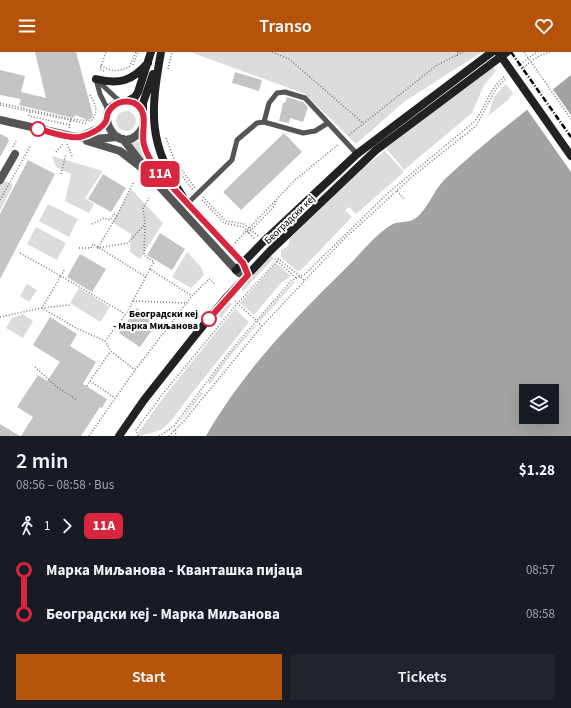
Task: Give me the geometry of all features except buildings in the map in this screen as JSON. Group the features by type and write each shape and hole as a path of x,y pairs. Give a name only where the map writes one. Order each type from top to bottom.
{"main road":[{"path":"125,102 136,94 151,52"},
{"path":"144,114 145,99 160,52"},
{"path":"160,52 153,96 153,119 162,160 186,200"},
{"name":"Београдски кеј","path":"236,270 284,221 357,154 492,52"},
{"path":"498,52 571,156"},
{"name":"Београдски кеј","path":"119,436 148,395 193,338 248,275 293,228 376,150 507,52"},
{"path":"96,79 112,82 127,79 138,74 148,63"}],"street":[{"path":"125,102 137,105 144,114 143,144 151,162 160,174 186,200 243,263 248,275 239,273 236,270 153,178 120,138 108,128 107,121 109,112 116,104 125,102"},
{"path":"0,120 93,139 135,137 143,127"},
{"path":"80,137 100,128 107,121"},
{"path":"70,134 120,151 153,178"},
{"path":"0,180 15,154"}],"lane":[{"path":"96,79 116,98 125,102"},
{"path":"96,79 100,94 109,112"},
{"path":"264,122 272,98 277,92 282,91 306,98 357,154"},
{"path":"186,200 199,194 232,160 236,140 257,123 264,122 303,133 315,131 328,123"}],"path":[{"path":"106,52 100,69 109,74"},
{"path":"101,65 111,70 121,71 129,67 137,52"},
{"path":"126,72 132,67 137,52"},
{"path":"166,60 168,52"},
{"path":"166,75 172,52"},
{"path":"272,52 288,59 363,123"},
{"path":"457,56 458,52"},
{"path":"524,52 571,119"},
{"path":"514,69 537,52"},
{"path":"516,72 539,56 550,52"},
{"path":"159,436 174,426 227,355 291,281 305,274 388,193 474,122 480,114 494,86 508,73"},
{"path":"169,436 184,421 262,326 304,280 358,225 476,126 497,87 510,76"},
{"path":"91,91 98,104"},
{"path":"0,104 30,112 91,121 98,111 97,106 90,95"},
{"path":"0,104 94,124"},
{"path":"30,112 29,116 70,125"},
{"path":"70,134 71,119"},
{"path":"162,134 172,162 224,223 240,226 256,240"},
{"path":"166,137 174,159 199,194 226,221 244,224 259,237"},
{"path":"56,152 66,141 72,156"},
{"path":"0,200 30,145"},
{"path":"61,174 66,154"},
{"path":"97,248 117,216 134,181"},
{"path":"397,191 404,198"},
{"path":"105,340 126,314 154,262 144,255 145,224 143,208 149,198"},
{"path":"248,233 272,208 277,198"},
{"path":"92,224 104,218 110,220 114,214 117,216"},
{"path":"97,248 128,243 145,224"},
{"path":"79,248 91,248 93,244 97,248 146,277"},
{"path":"20,253 126,314"},
{"path":"276,255 278,260 296,278"},
{"path":"273,257 304,280"},
{"path":"138,436 136,430 165,391 237,304 278,260"},
{"path":"150,269 192,296"},
{"path":"42,308 64,270"},
{"path":"89,436 135,370 192,296 210,279 216,285"},
{"path":"232,299 262,326"},
{"path":"133,301 187,303"},
{"path":"0,317 42,308 70,305"},
{"path":"42,308 76,328 105,340 111,351 135,370"},
{"path":"86,386 111,351"},
{"path":"35,367 57,387 77,400"},
{"path":"90,381 115,398"},
{"path":"175,429 176,436"}],"shaded area":[{"path":"190,52 482,52 405,101 356,144 305,94"},
{"path":"492,66 496,71 484,85 472,113 404,170 386,148"},
{"path":"571,75 571,436 206,436 236,389 253,367 308,306 385,229 391,225 410,221 416,218 445,179 491,139"},
{"path":"506,84 513,93 508,100 488,116 494,97"},
{"path":"122,111 130,111 136,117 136,125 130,131 122,131 116,125 116,117"},
{"path":"139,141 146,163 132,143"},
{"path":"385,151 404,172 356,214 349,207 345,210 352,217 301,270 297,271 281,257 281,250 288,246 290,238 361,169"},
{"path":"52,156 103,171 85,198 94,204 89,213 65,201 71,174 56,167"},
{"path":"3,180 13,185 0,211 0,184"},
{"path":"131,189 163,223 140,259 130,252 131,234 112,222"},
{"path":"48,204 78,219 69,237 39,221"},
{"path":"36,227 66,243 57,260 27,244"},
{"path":"187,252 201,267 204,275 191,288 172,277"},
{"path":"271,256 274,258 243,291 241,288"},
{"path":"276,263 291,276 282,282 254,315 240,303"},
{"path":"293,281 295,282 260,321 259,319"},
{"path":"27,284 37,290 29,302 20,296"},
{"path":"79,288 110,307 100,322 70,303"},
{"path":"229,301 232,304 221,318 218,315"},
{"path":"235,309 249,322 170,422 161,430 139,436 138,433 166,394"},
{"path":"23,314 33,321 23,338 6,328 12,318"},
{"path":"255,325 256,326 230,356 210,384 208,382 228,355"},
{"path":"201,392 203,393 181,421 181,420"}],"pier":[{"path":"552,88 571,115 571,172 526,108"}],"railway":[{"path":"511,52 571,137"}],"bus line":[{"name":"11A","path":"38,129 67,136 80,137 100,128 107,121 109,112 116,104 128,101 137,105 141,109 145,120 142,137 143,144 151,162 170,185 183,197 243,263 247,270 248,275 225,299 209,319"}],"place":[{"name":"Београдски кеј - Марка Миљанова","path":"209,319"}]}
